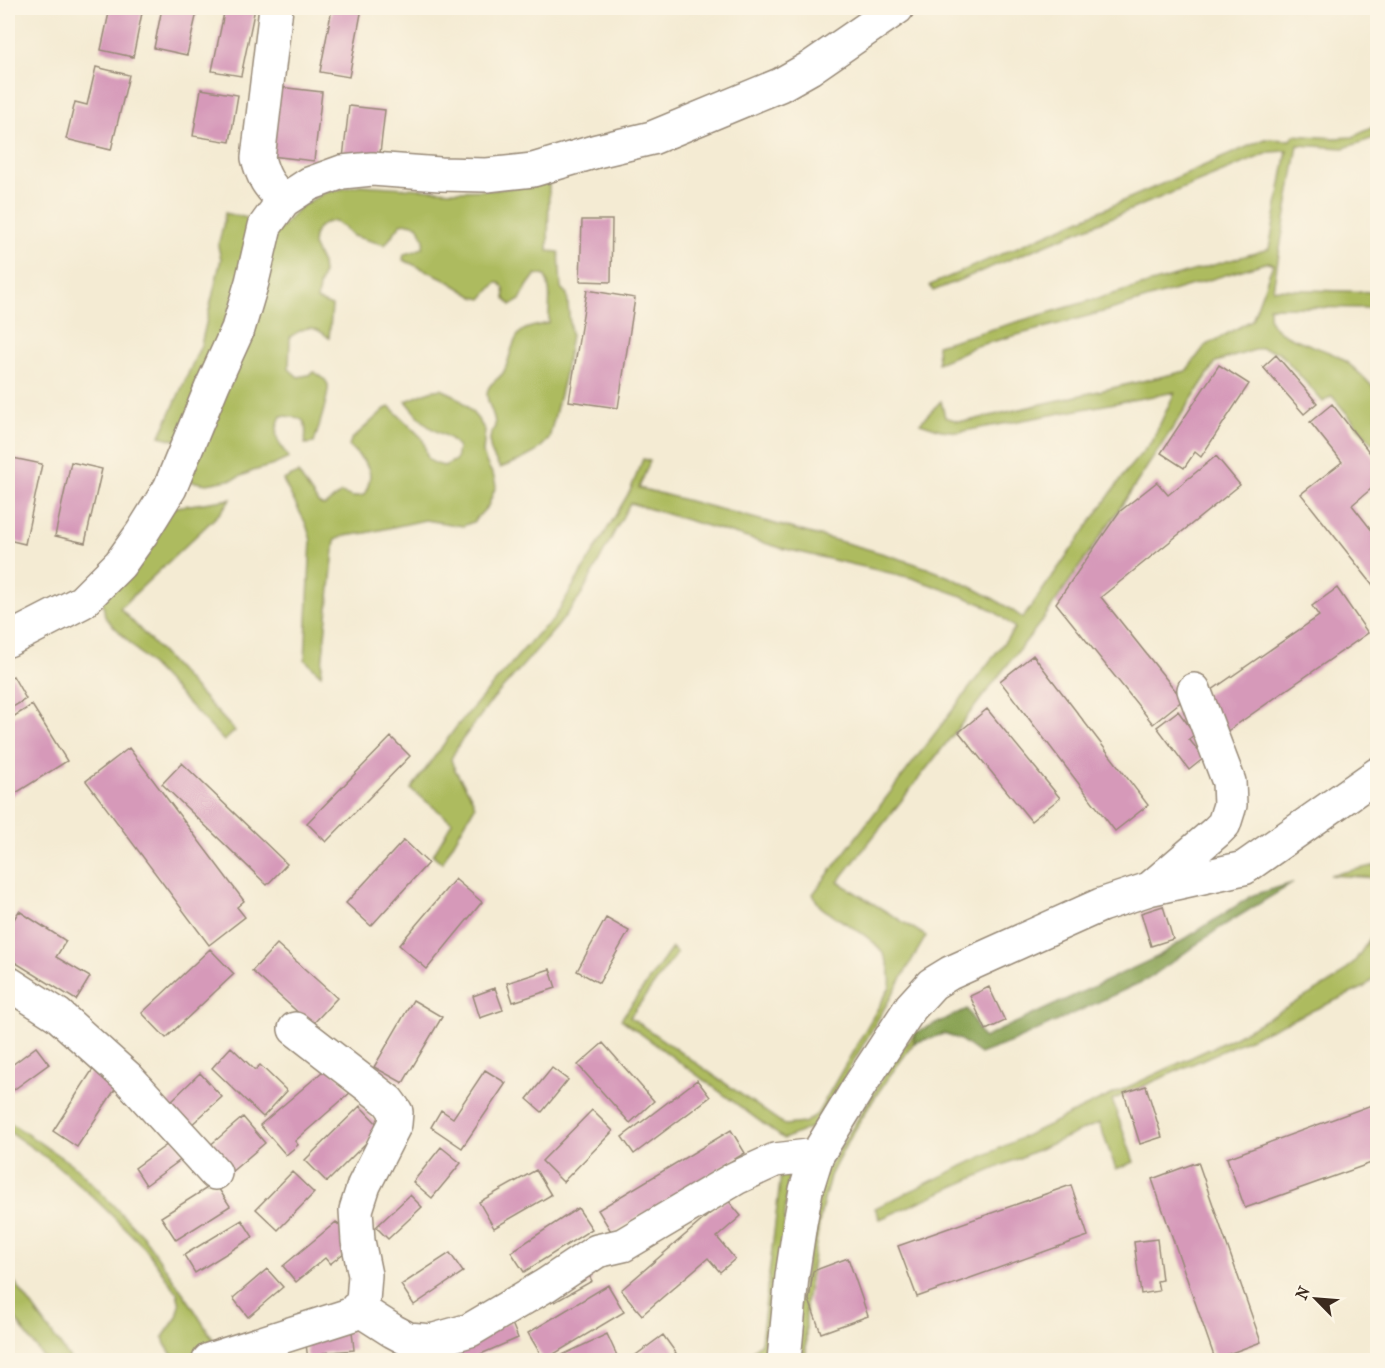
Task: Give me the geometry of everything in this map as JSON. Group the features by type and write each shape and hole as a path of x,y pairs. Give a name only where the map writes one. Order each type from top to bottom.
{"street":[{"path":"276,8 258,158 267,183 283,201"},
{"path":"8,640 82,602 120,564 142,533 170,488 238,329 265,226 283,201 309,184 342,172 372,169 487,175 533,170 652,138 780,85 810,68 897,8"},
{"path":"1149,889 1224,824 1230,805 1229,782 1194,690"},
{"path":"784,1360 800,1223 806,1190 817,1155 886,1042 911,1007 932,984 950,973 1101,905 1149,889 1244,868 1377,774"},
{"path":"8,983 58,1015 128,1078 215,1173"},
{"path":"209,1360 353,1314 363,1300 365,1275 358,1241 356,1210 364,1185 395,1124 396,1112 388,1101 295,1029"},
{"path":"357,1308 408,1339 431,1341 470,1330 546,1285 597,1251 623,1245 736,1178 775,1160 817,1155"}],"green space":[{"path":"1377,125 1377,137 1344,148 1298,145 1273,289 1377,292 1377,308 1269,307 1270,321 1274,327 1291,337 1339,357 1377,391 1377,441 1372,443 1332,396 1323,402 1279,352 1261,348 1216,362 1044,618 838,882 926,936 817,1125 784,1139 621,1019 672,948 677,953 630,1017 785,1125 804,1123 817,1114 890,987 890,973 882,952 875,944 822,907 813,894 1015,628 998,614 984,605 912,578 781,548 630,503 580,597 557,627 493,699 459,744 451,759 475,806 442,863 433,855 452,822 411,789 457,726 537,634 553,620 630,491 643,459 650,461 639,488 843,542 924,567 975,589 1000,602 1023,618 1128,469 1152,441 1175,392 959,432 941,430 920,423 941,401 945,417 968,421 1186,371 1205,346 1252,320 1273,264 1268,262 1110,310 973,347 938,363 937,345 1269,249 1287,151 1271,152 933,291 930,285 1265,139 1291,140 1294,135 1353,137"},
{"path":"549,183 548,251 559,252 561,288 567,294 571,335 564,378 549,439 536,452 500,468 490,448 491,433 495,422 487,391 503,373 518,335 528,328 549,323 550,294 545,276 536,274 520,300 511,305 505,299 504,288 500,283 496,283 482,299 474,297 443,278 403,260 404,254 423,247 424,239 418,225 401,224 385,245 353,236 333,221 318,228 313,245 322,264 323,274 317,300 332,306 329,338 318,330 310,328 290,337 289,369 298,377 314,372 328,385 314,443 305,444 306,429 303,421 296,417 281,416 276,434 289,458 234,479 207,484 189,481 268,242 300,207 324,193 360,185 452,191 494,190"},
{"path":"225,213 248,218 248,244 244,272 179,441 160,436 201,345 221,259 218,246"},
{"path":"441,389 454,395 465,404 485,430 483,453 496,486 488,506 473,522 463,526 425,520 344,536 335,540 321,675 305,660 311,540 306,524 283,480 298,473 318,503 324,506 341,493 353,497 364,495 370,473 365,463 349,446 351,440 390,407 422,438 429,459 444,466 456,460 458,448 454,443 428,426 406,401"},
{"path":"231,499 220,513 120,608 235,731 224,741 105,617 102,597 169,508"},
{"path":"1377,865 1377,878 1330,875"},
{"path":"1293,883 1221,927 1148,979 1014,1041 980,1054 959,1039 944,1034 914,1043 915,1033 967,1009 983,1038 1157,957 1253,895"},
{"path":"1377,928 1377,976 1363,988 1112,1100 1134,1162 1116,1169 1099,1123 880,1219 875,1208 1235,1037 1335,980 1355,961"},
{"path":"915,1033 914,1043 868,1108 830,1176 821,1213 806,1303 806,1360 797,1360 797,1314 823,1176 894,1059"},
{"path":"8,1121 77,1168 143,1236 218,1347 175,1360 163,1337 177,1317 180,1305 177,1293 145,1248 54,1163 8,1131"},
{"path":"789,1170 773,1360 742,1360 761,1343 781,1173"},
{"path":"8,1273 71,1360 45,1360 8,1309"}],"building":[{"path":"110,8 143,8 133,57 101,50"},
{"path":"162,8 198,8 187,55 154,48"},
{"path":"225,8 255,8 241,76 212,71"},
{"path":"332,8 362,8 349,77 320,72"},
{"path":"96,67 129,75 111,150 66,139 75,102 87,105"},
{"path":"279,87 322,92 314,161 271,156"},
{"path":"201,89 238,95 230,142 193,136"},
{"path":"349,106 385,110 379,162 343,158"},
{"path":"582,220 612,220 611,282 580,281"},
{"path":"587,290 635,298 618,408 569,401"},
{"path":"1276,355 1317,403 1304,414 1263,367"},
{"path":"1219,365 1249,384 1201,457 1195,452 1184,468 1161,453"},
{"path":"1332,404 1377,462 1377,484 1352,505 1377,537 1377,590 1301,494 1342,462 1310,422"},
{"path":"1216,456 1240,485 1101,597 1183,700 1153,724 1056,603 1119,512 1157,482 1168,495"},
{"path":"8,457 42,464 25,544 8,540"},
{"path":"71,462 102,469 85,543 55,536"},
{"path":"1337,588 1368,633 1226,732 1202,697 1319,616 1312,606"},
{"path":"1033,655 1148,805 1115,831 1000,681"},
{"path":"13,676 26,699 8,710 8,680"},
{"path":"32,705 67,761 8,798 8,720"},
{"path":"987,709 1060,798 1031,821 959,732"},
{"path":"1178,711 1195,734 1189,739 1204,758 1189,770 1157,727"},
{"path":"391,737 410,756 326,842 307,823"},
{"path":"129,748 244,901 237,907 245,917 209,945 86,781"},
{"path":"182,763 287,864 267,885 162,784"},
{"path":"404,840 428,863 371,926 346,903"},
{"path":"455,879 482,902 427,969 399,945"},
{"path":"1163,906 1173,939 1151,946 1141,913"},
{"path":"19,911 66,941 56,957 90,977 76,1000 8,958 8,926"},
{"path":"606,918 629,931 599,983 577,971"},
{"path":"277,944 337,998 312,1025 252,971"},
{"path":"210,949 234,974 166,1038 142,1013"},
{"path":"550,969 556,988 513,1002 507,983"},
{"path":"989,987 1005,1021 986,1030 970,996"},
{"path":"495,988 503,1010 480,1018 473,996"},
{"path":"413,1000 442,1017 403,1083 374,1067"},
{"path":"603,1043 654,1101 630,1123 578,1065"},
{"path":"36,1047 49,1064 12,1091 8,1084 8,1068"},
{"path":"231,1047 255,1070 260,1065 287,1091 263,1117 212,1068"},
{"path":"329,1066 351,1092 295,1141 298,1145 286,1155 260,1125"},
{"path":"552,1068 568,1080 542,1112 527,1099"},
{"path":"93,1069 118,1085 77,1147 53,1131"},
{"path":"485,1070 506,1083 462,1148 431,1127 441,1110 453,1118"},
{"path":"200,1073 222,1097 189,1127 168,1104"},
{"path":"697,1080 710,1097 634,1154 622,1137"},
{"path":"1146,1086 1162,1137 1140,1144 1124,1093"},
{"path":"1377,1103 1377,1161 1245,1208 1227,1158"},
{"path":"360,1106 381,1128 327,1182 305,1160"},
{"path":"592,1110 613,1131 563,1182 542,1161"},
{"path":"243,1117 265,1143 230,1173 208,1147"},
{"path":"731,1130 745,1153 612,1233 598,1210"},
{"path":"175,1139 186,1156 146,1185 135,1168"},
{"path":"441,1147 461,1163 432,1198 413,1182"},
{"path":"1198,1162 1261,1342 1215,1359 1152,1179"},
{"path":"536,1170 551,1195 494,1228 479,1202"},
{"path":"292,1172 314,1193 278,1230 256,1209"},
{"path":"215,1183 230,1206 176,1240 161,1217"},
{"path":"1071,1185 1088,1236 917,1297 898,1246"},
{"path":"410,1195 422,1207 388,1239 376,1227"},
{"path":"727,1199 741,1216 717,1237 735,1259 720,1272 708,1258 642,1315 621,1290"},
{"path":"578,1208 592,1229 524,1272 511,1252"},
{"path":"242,1220 253,1237 195,1273 184,1255"},
{"path":"336,1222 355,1244 330,1264 325,1258 296,1282 283,1266"},
{"path":"1157,1239 1162,1280 1157,1281 1159,1291 1141,1294 1134,1242"},
{"path":"450,1253 463,1272 414,1305 401,1285"},
{"path":"848,1258 868,1316 821,1333 809,1300 813,1271"},
{"path":"267,1269 283,1287 248,1317 233,1298"},
{"path":"586,1270 592,1281 555,1302 549,1291"},
{"path":"608,1285 624,1312 544,1360 528,1333"},
{"path":"511,1321 518,1338 467,1360 438,1360 435,1353"},
{"path":"352,1331 354,1350 323,1353 324,1360 308,1360 305,1336"},
{"path":"607,1334 619,1360 562,1360 560,1356"},
{"path":"663,1335 676,1353 666,1360 629,1360"}]}
